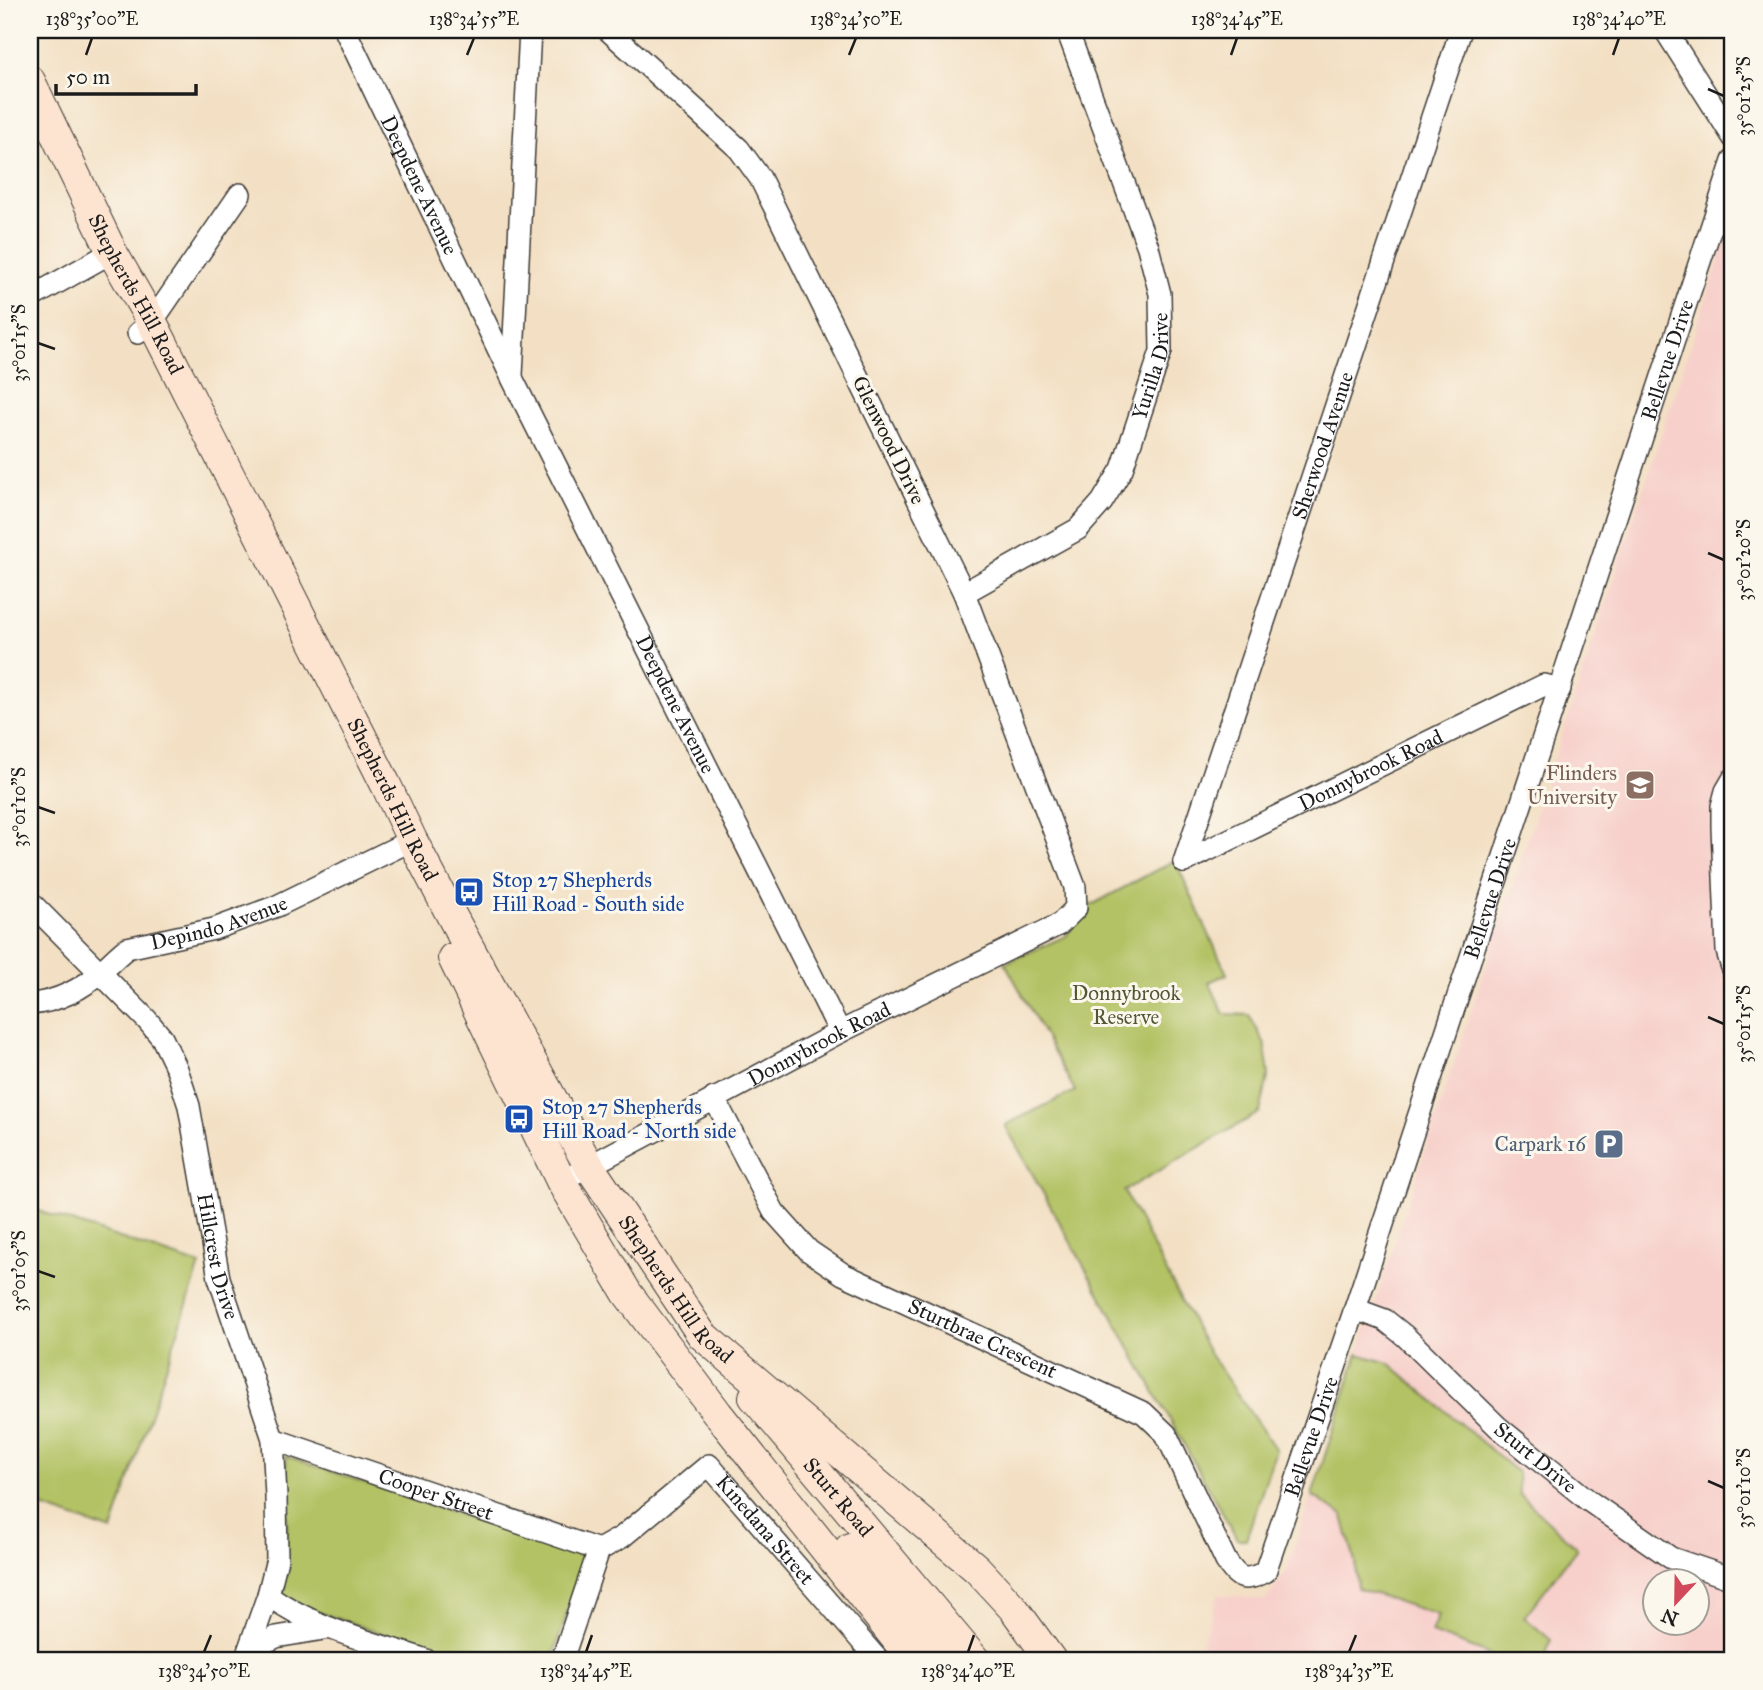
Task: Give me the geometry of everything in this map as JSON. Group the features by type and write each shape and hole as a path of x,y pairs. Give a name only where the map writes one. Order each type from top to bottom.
{"main road":[{"name":"Shepherds Hill Road","path":"30,81 106,256"},
{"name":"Shepherds Hill Road","path":"30,119 145,328 386,785 405,843 561,1181 627,1293 718,1414 914,1660"},
{"name":"Shepherds Hill Road","path":"405,843 456,924 589,1166 702,1335 977,1569 1014,1609 1051,1660"},
{"name":"Sturt Road","path":"702,1335 975,1660"},
{"name":"Sturt Road","path":"718,1414 827,1521 945,1660"}],"street":[{"name":"Deepdene Avenue","path":"345,30 512,377 840,1032"},
{"name":"Deepdene Avenue","path":"512,377 530,30"},
{"name":"Glenwood Drive","path":"608,30 739,149 760,178 964,593 1075,887 1076,908"},
{"name":"Yurilla Drive","path":"964,593 1078,529 1102,502 1122,470 1161,351 1160,294 1148,247 1067,30"},
{"name":"Sherwood Avenue","path":"1184,862 1461,30"},
{"path":"1665,30 1733,137"},
{"name":"Bellevue Drive","path":"1244,1579 1265,1572 1355,1309 1733,161"},
{"path":"145,328 240,194"},
{"path":"30,298 106,256"},
{"name":"Donnybrook Road","path":"1184,862 1544,685 1560,689"},
{"path":"1733,779 1724,799 1722,817 1727,951 1733,971"},
{"name":"Depindo Avenue","path":"30,1004 44,1003 68,995 101,972 127,948 214,929 277,906 405,843"},
{"name":"Hillcrest Drive","path":"30,902 148,1020 162,1038 177,1069 189,1106 219,1278 273,1439 277,1559 268,1595 247,1655"},
{"name":"Donnybrook Road","path":"561,1181 840,1032 1060,924 1076,908"},
{"name":"Sturtbrae Crescent","path":"713,1098 774,1212 809,1251 843,1274 1144,1413 1166,1434 1226,1561 1235,1573 1244,1579"},
{"name":"Sturt Drive","path":"1355,1309 1385,1320 1405,1336 1498,1427 1589,1501 1671,1558 1733,1579"},
{"name":"Cooper Street","path":"273,1439 599,1550"},
{"name":"Kinedana Street","path":"599,1550 622,1537 709,1465 878,1660"},
{"path":"562,1660 599,1550"},
{"path":"268,1595 284,1607 330,1628 426,1660"},
{"path":"247,1655 276,1637 330,1628"}],"shaded area":[{"name":"Flinders University","path":"1733,217 1733,1660 1196,1660 1218,1594 1266,1600 1286,1572"}],"green space":[{"name":"Donnybrook Reserve","path":"1175,860 1227,974 1209,982 1224,1014 1249,1015 1264,1042 1269,1073 1260,1112 1124,1191 1209,1353 1276,1450 1246,1539 1237,1539 1005,1125 1075,1091 1005,963 1066,936 1086,908"},
{"path":"30,1208 200,1265 112,1531 30,1503"},
{"path":"1358,1354 1389,1363 1518,1473 1519,1494 1577,1548 1524,1617 1551,1640 1544,1660 1500,1660 1431,1633 1438,1615 1357,1588 1355,1562 1343,1516 1312,1495"},
{"path":"286,1456 585,1557 552,1660 461,1660 281,1600 287,1537"}],"place":[{"name":"Flinders University","path":"1640,785"},
{"name":"Stop 27 Shepherds Hill Road - South side","path":"469,892"},
{"name":"Stop 27 Shepherds Hill Road - North side","path":"519,1119"},
{"name":"Carpark 16","path":"1609,1144"}]}
